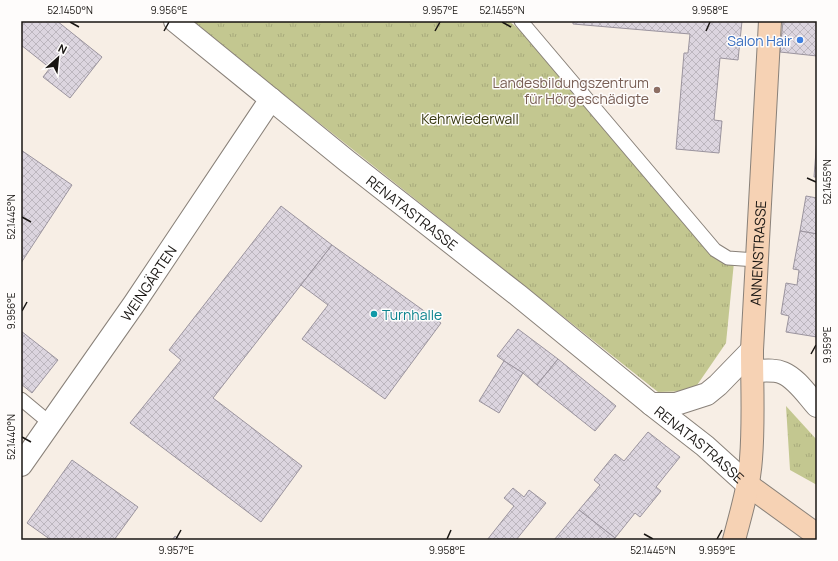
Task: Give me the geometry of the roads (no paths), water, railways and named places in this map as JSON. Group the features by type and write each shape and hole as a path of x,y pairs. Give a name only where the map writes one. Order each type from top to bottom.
{"street":[{"name":"RENATASTRASSE","path":"175,21 347,161 519,296 651,404 705,446 748,485"},
{"name":"ANNENSTRASSE","path":"734,540 748,485 751,453 752,360 756,260 770,21"},
{"name":"WEINGÄRTEN","path":"21,465 138,298 272,99"},
{"name":"RENATASTRASSE","path":"651,404 676,404 707,394 752,360"},
{"path":"752,360 769,371 783,373 796,382 817,406"},
{"path":"748,485 817,535"}],"lane":[{"path":"521,21 715,250 728,258 756,260"},
{"path":"21,399 51,424"}],"place":[{"name":"Salon Hair","path":"800,40"},
{"name":"Landesbildungszentrum für Hörgeschädigte","path":"657,90"},
{"name":"Turnhalle","path":"374,314"}],"park label":[{"name":"Kehrwiederwall","path":"470,118"}]}
